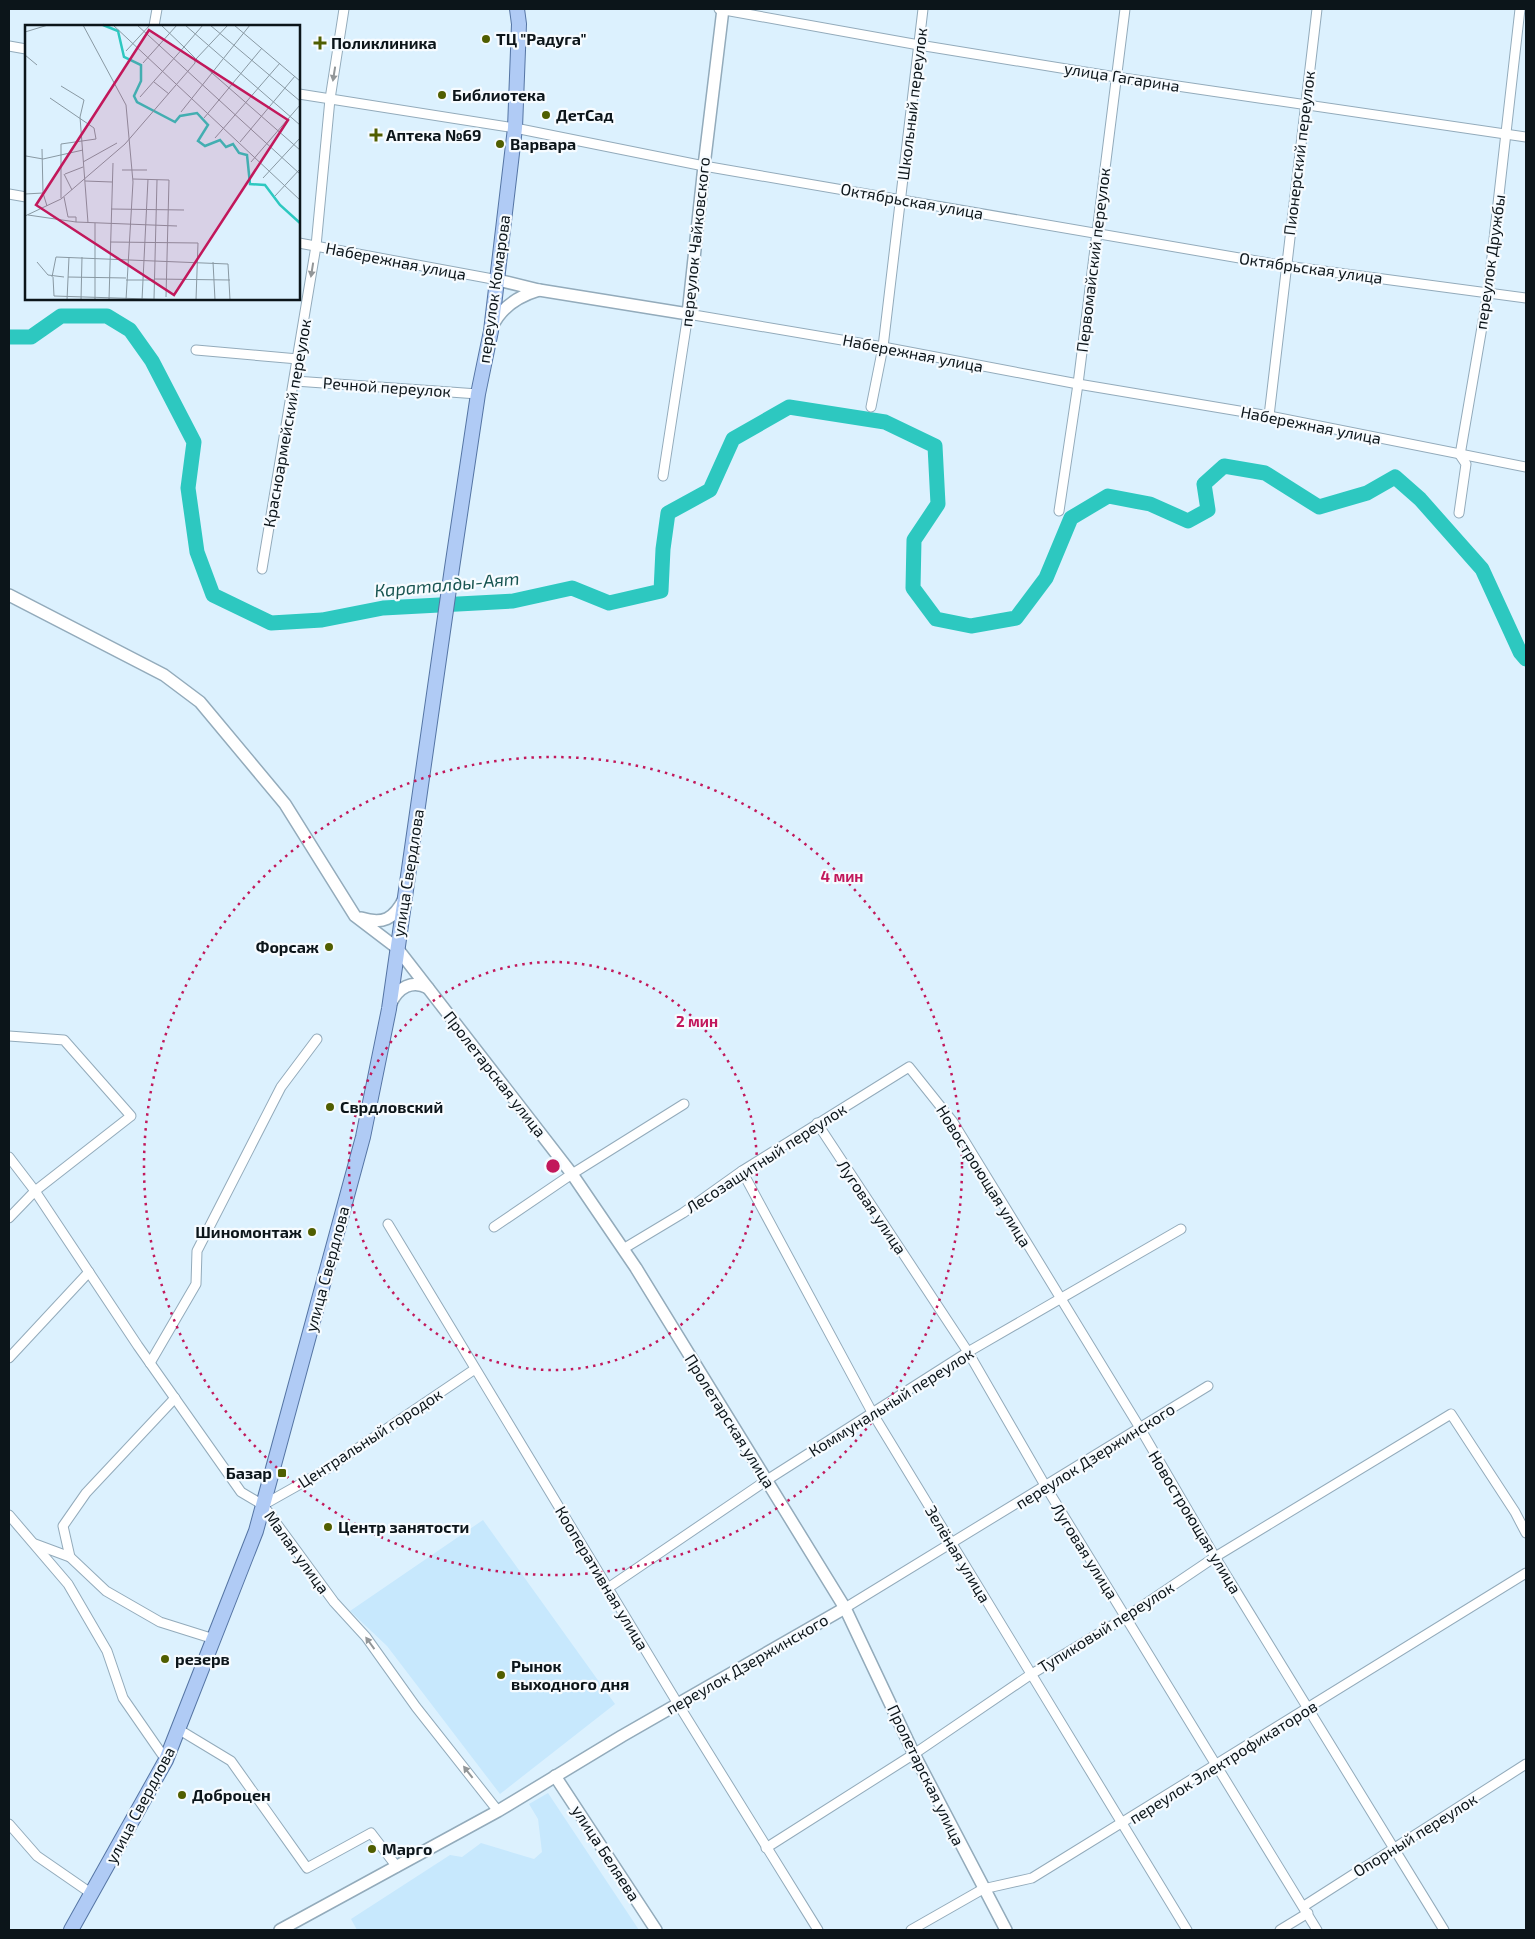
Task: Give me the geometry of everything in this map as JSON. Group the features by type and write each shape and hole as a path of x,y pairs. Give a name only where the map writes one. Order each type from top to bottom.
{"main road":[{"name":"переулок Комарова","path":"452,568 478,394 491,331 498,280 515,128 519,24 516,9"},
{"name":"улица Свердлова","path":"71,1930 166,1760 256,1531 363,1137 389,1009 452,568"}],"street":[{"path":"154,25 156,9"},
{"name":"Красноармейский переулок","path":"262,569 295,381 316,246 330,99 344,9"},
{"name":"улица Гагарина","path":"719,9 1116,77 1526,137"},
{"name":"переулок Чайковского","path":"663,476 688,314 723,9"},
{"name":"Школьный переулок","path":"871,408 883,347 923,9"},
{"name":"Первомайский переулок","path":"1059,511 1078,384 1125,9"},
{"name":"Пионерский переулок","path":"1269,416 1304,105 1317,9"},
{"name":"переулок Дружбы","path":"1458,513 1466,464 1460,455 1488,292 1520,9"},
{"path":"9,46 25,49"},
{"name":"Октябрьская улица","path":"300,94 515,128 704,166 1286,266 1526,298"},
{"path":"9,194 25,197"},
{"name":"Набережная улица","path":"300,243 498,280 539,290 883,347 1078,384 1269,416 1526,467"},
{"path":"491,331 496,320 509,304 529,293 539,290"},
{"path":"196,350 298,359"},
{"name":"Речной переулок","path":"295,381 478,394"},
{"path":"9,595 164,675 200,702 285,804 355,916 381,921 392,916 405,895"},
{"name":"Пролетарская улица","path":"355,916 397,948 572,1174 623,1249 845,1608 914,1754 983,1890 1006,1930"},
{"path":"389,1009 395,995 403,987 421,984 428,988"},
{"path":"9,1036 64,1040 131,1116 35,1191 9,1218"},
{"path":"150,1362 196,1284 197,1251 277,1095 316,1039"},
{"name":"Лесозащитный переулок","path":"623,1249 683,1213 742,1170 909,1067"},
{"name":"Новостроющая улица","path":"909,1067 953,1122 1140,1428 1215,1557 1444,1930"},
{"path":"494,1227 572,1174 684,1104"},
{"name":"Луговая улица","path":"817,1124 968,1352 1046,1487 1317,1930"},
{"name":"Малая улица","path":"9,1157 35,1191 150,1362 241,1492 263,1505 334,1602 366,1637 416,1706 498,1811"},
{"name":"Зелёная улица","path":"742,1170 873,1414 1030,1675 1188,1930"},
{"name":"Кооперативная улица","path":"388,1224 678,1704 818,1930"},
{"name":"Коммунальный переулок","path":"608,1588 767,1480 968,1352 1181,1229"},
{"path":"9,1358 89,1272"},
{"name":"Центральный городок","path":"263,1505 327,1469 475,1369"},
{"name":"переулок Дзержинского","path":"280,1930 498,1811 845,1608 1046,1487 1208,1386"},
{"path":"70,1557 63,1526 86,1493 175,1398"},
{"name":"Тупиковый переулок","path":"766,1848 914,1754 1030,1675 1126,1617 1215,1557 1451,1414 1515,1512 1526,1533"},
{"path":"9,1515 68,1584 106,1651 123,1698 166,1760"},
{"path":"34,1544 70,1557 106,1590 160,1622 214,1639"},
{"name":"переулок Электрофикаторов","path":"911,1930 983,1890 1032,1878 1123,1824 1216,1764 1526,1573"},
{"path":"178,1729 232,1761 307,1868 371,1833 397,1867"},
{"name":"Опорный переулок","path":"1280,1930 1394,1848 1526,1764"},
{"name":"улица Беляева","path":"555,1776 656,1930"},
{"path":"9,1824 38,1856 92,1894"}],"shaded area":[{"name":"Рынок выходного дня","path":"483,1520 615,1704 500,1794 387,1646 350,1611"},
{"path":"548,1793 639,1930 357,1930 351,1919 450,1855 462,1857 481,1843 534,1859 542,1852 538,1819 529,1804"}],"waterway":[{"name":"Караталды-Аят","path":"9,337 31,337 61,316 107,316 130,330 152,361 194,442 188,488 197,552 213,595 271,623 322,620 383,608 513,601 572,588 609,603 661,591 663,549 668,513 710,490 733,439 789,407 885,422 935,446 938,504 914,540 913,588 936,619 971,626 1016,618 1046,578 1071,518 1108,496 1150,504 1188,521 1208,510 1204,484 1224,466 1265,473 1319,507 1367,493 1395,477 1420,499 1482,569 1520,652 1526,659"}],"place":[{"name":"ТЦ \"Радуга\"","path":"486,39"},
{"name":"Поликлиника","path":"320,43"},
{"name":"Библиотека","path":"442,95"},
{"name":"ДетСад","path":"546,115"},
{"name":"Аптека №69","path":"376,135"},
{"name":"Варвара","path":"500,144"},
{"name":"Форсаж","path":"329,947"},
{"name":"Сврдловский","path":"330,1107"},
{"name":"Шиномонтаж","path":"312,1232"},
{"name":"Базар","path":"282,1473"},
{"name":"Центр занятости","path":"328,1527"},
{"name":"резерв","path":"165,1659"},
{"name":"Рынок выходного дня","path":"501,1675"},
{"name":"Доброцен","path":"182,1795"},
{"name":"Марго","path":"372,1849"}]}
